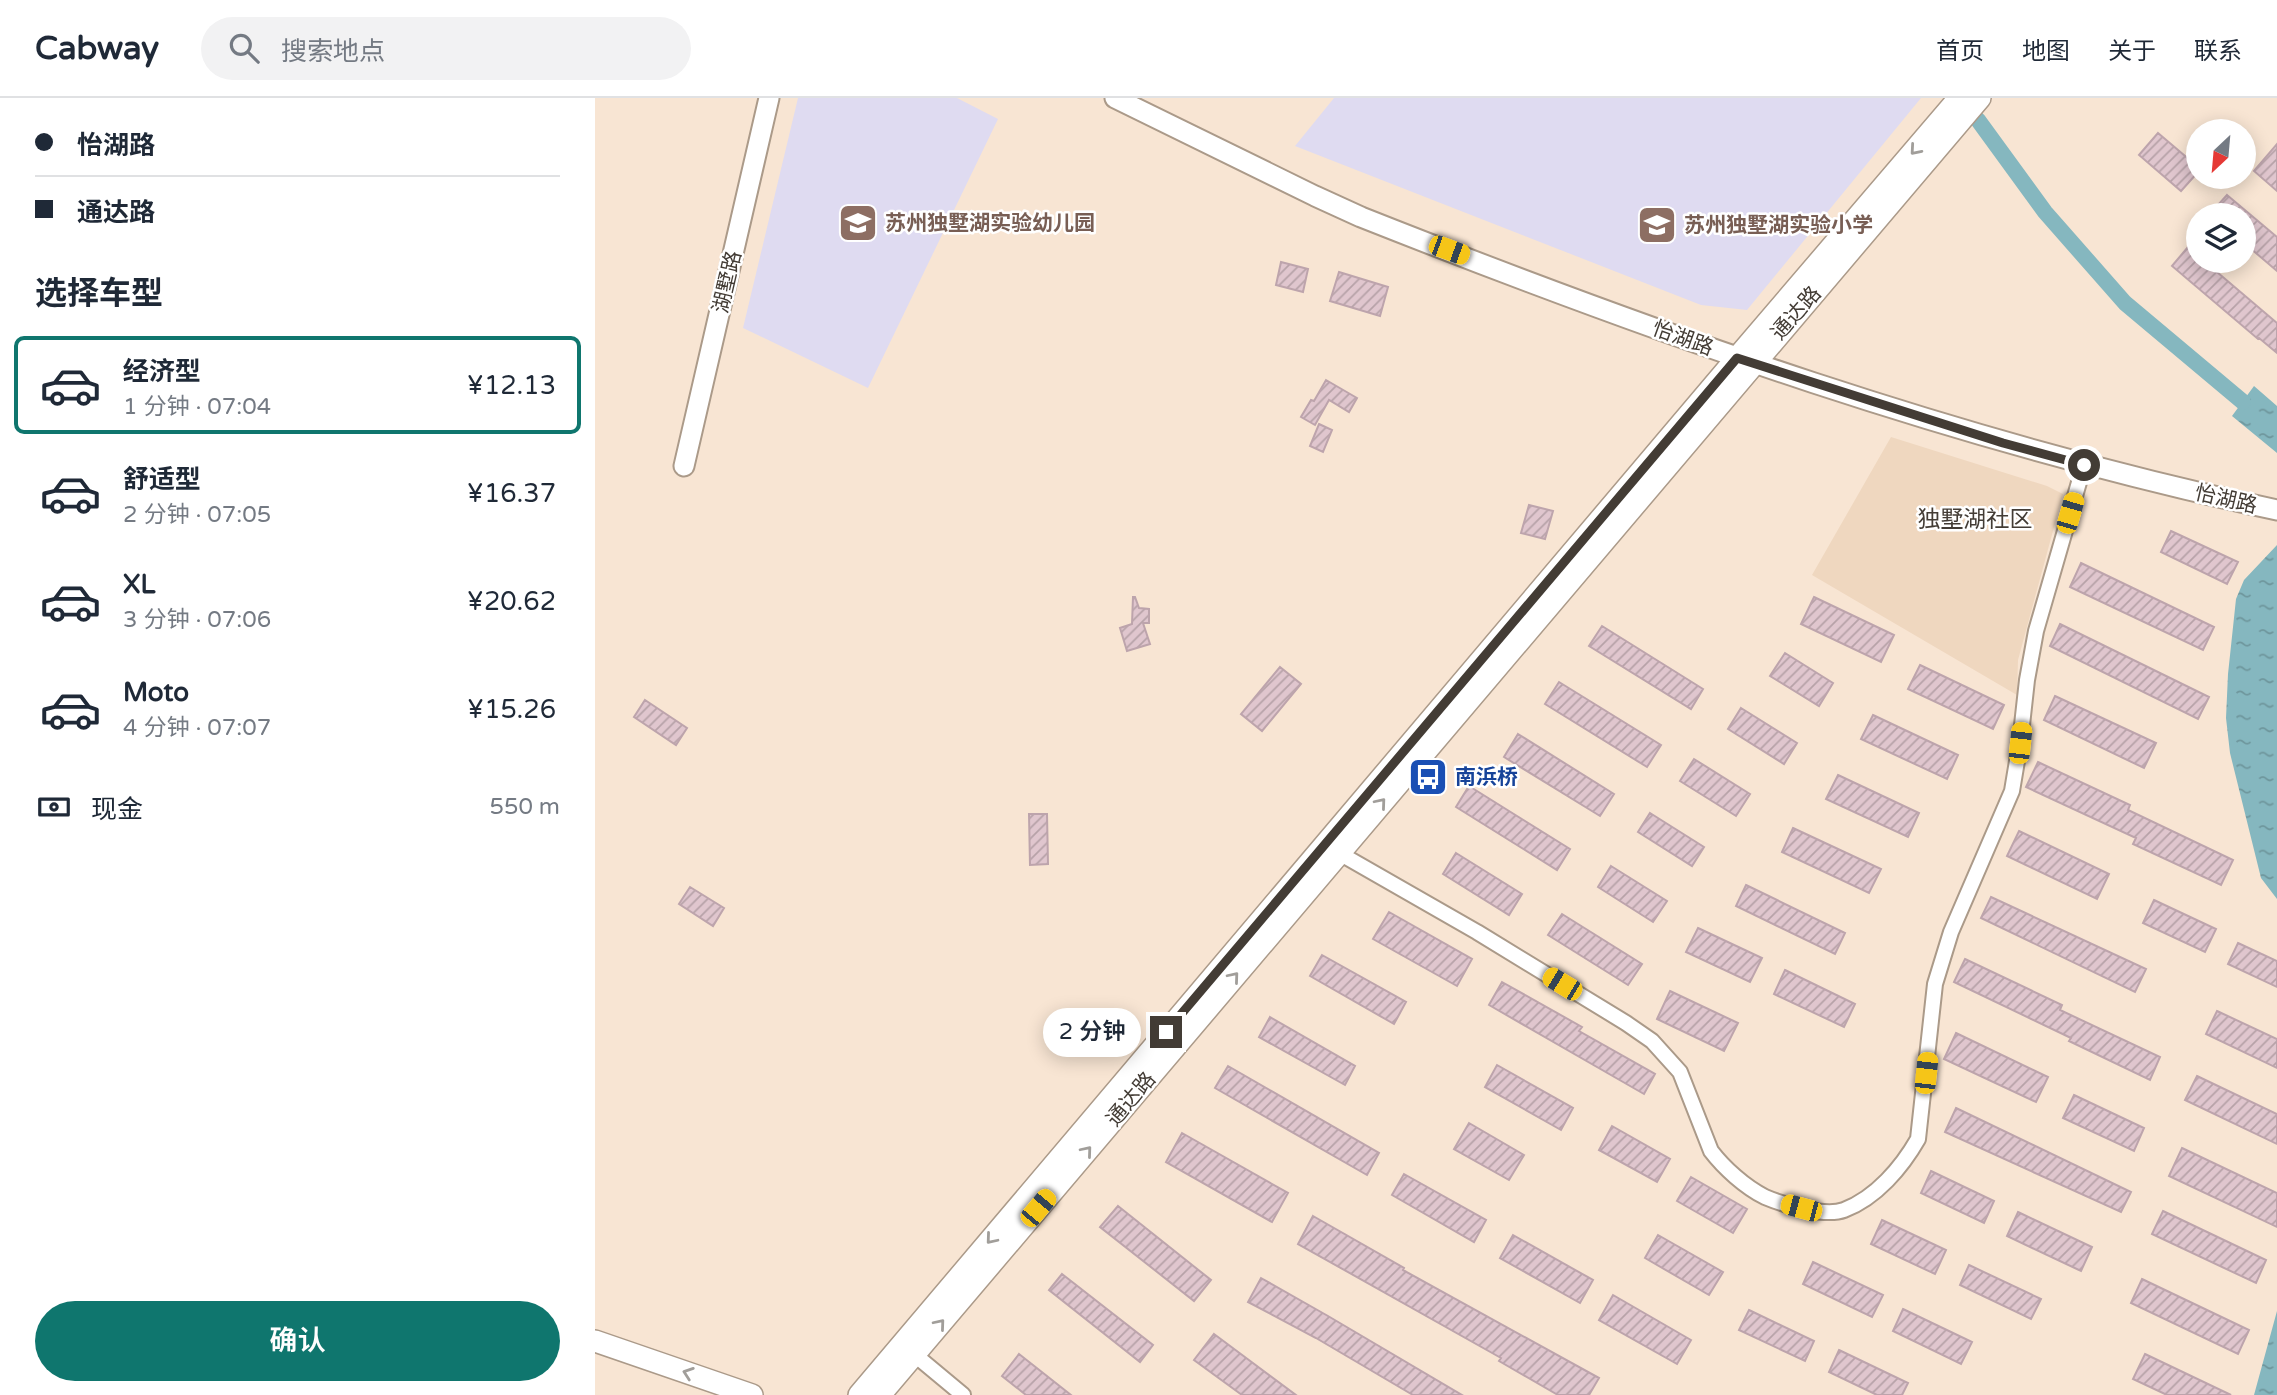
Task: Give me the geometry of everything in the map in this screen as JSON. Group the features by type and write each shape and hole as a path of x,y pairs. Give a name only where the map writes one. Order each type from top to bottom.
{"main road":[{"name":"通达路","path":"859,1395 908,1350 1745,361 1959,98"},
{"name":"通达路","path":"1745,361 1980,98"},
{"path":"595,1341 752,1395"},
{"name":"通达路","path":"880,1395 908,1350"}],"street":[{"name":"湖墅路","path":"684,466 769,98"},
{"name":"怡湖路","path":"1115,98 1361,217 1745,361 2003,443 2276,510"},
{"path":"1332,849 1477,932 1652,1041 1680,1072 1711,1151 1720,1162 1764,1196 1815,1211 1842,1211 1883,1184 1906,1159 1917,1139 1935,984 1951,932 2011,791 2036,631 2084,465"},
{"path":"908,1350 963,1395"}],"shaded area":[{"name":"苏州独墅湖实验幼儿园","path":"798,98 957,98 998,119 868,388 743,328"},
{"name":"苏州独墅湖实验小学","path":"1334,98 1921,98 1747,310 1701,305 1295,146"},
{"path":"1891,437 2047,486 2063,494 2018,660 2017,695 1812,575"}],"water":[{"path":"2254,386 2277,406 2277,453 2232,416"},
{"path":"2277,545 2277,899 2261,878 2230,753 2226,718 2236,599 2244,580"},
{"path":"2277,1311 2277,1395 2254,1395"}],"building":[{"path":"2158,133 2186,157 2186,185 2181,191 2139,155"},
{"path":"2277,144 2277,191 2256,173 2256,169"},
{"path":"2227,195 2237,203 2220,203"},
{"path":"2256,219 2277,237 2277,271 2256,253"},
{"path":"2186,249 2186,273 2218,273 2277,323 2277,353 2258,339 2172,266"},
{"path":"1281,262 1308,269 1303,292 1276,285"},
{"path":"1339,272 1388,287 1380,316 1330,301"},
{"path":"1326,380 1357,398 1349,412 1329,400 1315,425 1301,417"},
{"path":"1319,424 1332,430 1323,452 1310,446"},
{"path":"1529,505 1553,511 1545,539 1521,533"},
{"path":"2171,531 2238,562 2227,584 2161,552"},
{"path":"2081,563 2214,627 2203,650 2070,587"},
{"path":"1133,597 1139,608 1149,609 1149,623 1143,623 1150,644 1127,651 1120,628 1132,624"},
{"path":"1814,597 1894,635 1881,662 1801,624"},
{"path":"2060,624 2209,697 2198,719 2050,646"},
{"path":"1602,626 1703,689 1691,709 1589,646"},
{"path":"1785,653 1833,683 1819,706 1770,676"},
{"path":"1920,665 2004,705 1993,729 1908,689"},
{"path":"1280,667 1301,684 1262,731 1241,714"},
{"path":"1559,682 1661,745 1647,767 1545,704"},
{"path":"2055,696 2156,743 2144,768 2044,720"},
{"path":"645,700 687,728 676,745 634,717"},
{"path":"1741,708 1797,743 1784,764 1728,729"},
{"path":"1873,715 1958,755 1947,779 1861,739"},
{"path":"1518,734 1614,794 1600,816 1504,757"},
{"path":"1694,759 1750,794 1736,816 1680,781"},
{"path":"2038,762 2130,805 2128,810 2233,860 2221,885 2133,844 2136,838 2026,787"},
{"path":"1838,775 1919,813 1908,837 1826,799"},
{"path":"1469,786 1570,849 1557,870 1456,807"},
{"path":"1650,813 1704,847 1692,866 1638,832"},
{"path":"1029,814 1047,814 1048,864 1030,865"},
{"path":"1793,828 1881,869 1869,893 1782,852"},
{"path":"2019,831 2109,874 2097,899 2007,856"},
{"path":"1456,853 1522,894 1509,915 1443,874"},
{"path":"1611,866 1667,901 1653,922 1598,887"},
{"path":"1746,885 1845,933 1835,954 1736,906"},
{"path":"690,887 724,908 713,926 679,904"},
{"path":"1991,897 2146,969 2135,992 1981,918"},
{"path":"2154,900 2216,929 2205,952 2143,923"},
{"path":"1389,912 1472,959 1457,986 1373,939"},
{"path":"1562,914 1642,964 1628,985 1548,935"},
{"path":"1698,928 1762,958 1750,982 1686,952"},
{"path":"2238,943 2277,961 2277,987 2228,964"},
{"path":"1322,955 1406,1002 1394,1024 1310,976"},
{"path":"1965,959 2062,1005 2060,1010 2160,1057 2150,1080 2069,1041 2071,1038 1954,982"},
{"path":"1785,970 1855,1004 1844,1027 1774,994"},
{"path":"1502,982 1582,1027 1579,1031 1655,1074 1644,1094 1489,1005"},
{"path":"1670,991 1738,1023 1724,1051 1657,1019"},
{"path":"2217,1011 2277,1039 2277,1068 2206,1034"},
{"path":"1270,1017 1355,1066 1345,1085 1259,1037"},
{"path":"1956,1033 2048,1077 2036,1102 1944,1059"},
{"path":"1497,1065 1573,1108 1561,1130 1485,1087"},
{"path":"1228,1066 1379,1153 1367,1175 1215,1088"},
{"path":"2197,1076 2277,1114 2277,1144 2185,1100"},
{"path":"2074,1095 2144,1128 2134,1151 2063,1118"},
{"path":"1956,1108 2131,1192 2121,1212 1945,1132"},
{"path":"1469,1123 1524,1155 1509,1180 1454,1149"},
{"path":"1612,1126 1670,1159 1657,1182 1599,1150"},
{"path":"1182,1133 1288,1193 1272,1222 1166,1162"},
{"path":"2182,1148 2277,1193 2277,1227 2169,1176"},
{"path":"1931,1171 1994,1201 1984,1223 1921,1193"},
{"path":"1404,1174 1486,1220 1474,1242 1392,1195"},
{"path":"1691,1177 1747,1209 1733,1233 1677,1201"},
{"path":"1118,1206 1211,1280 1194,1301 1100,1227"},
{"path":"2163,1211 2266,1260 2256,1283 2152,1234"},
{"path":"2018,1212 2092,1247 2081,1271 2007,1236"},
{"path":"1313,1216 1404,1268 1403,1270 1599,1378 1589,1395 1558,1395 1499,1361 1501,1358 1298,1244"},
{"path":"1882,1220 1946,1250 1935,1274 1871,1244"},
{"path":"1513,1235 1593,1280 1580,1303 1500,1258"},
{"path":"1658,1235 1723,1272 1709,1295 1645,1258"},
{"path":"1813,1262 1883,1295 1872,1317 1803,1284"},
{"path":"1969,1265 2041,1299 2031,1319 1960,1285"},
{"path":"1062,1274 1153,1345 1140,1362 1049,1290"},
{"path":"1261,1278 1462,1395 1413,1395 1248,1302"},
{"path":"2142,1279 2249,1330 2238,1354 2131,1303"},
{"path":"1613,1295 1691,1340 1677,1364 1599,1320"},
{"path":"1903,1309 1972,1342 1961,1364 1893,1331"},
{"path":"1749,1310 1814,1341 1805,1361 1739,1330"},
{"path":"1214,1334 1296,1395 1242,1395 1194,1360"},
{"path":"1839,1350 1908,1383 1902,1395 1877,1395 1829,1372"},
{"path":"1019,1354 1071,1395 1026,1395 1002,1376"},
{"path":"2145,1354 2231,1395 2167,1395 2133,1379"}],"waterway":[{"path":"1978,120 2045,212 2125,303 2243,402"}],"place":[{"name":"苏州独墅湖实验幼儿园","path":"858,223"},
{"name":"苏州独墅湖实验小学","path":"1657,225"},
{"name":"南浜桥","path":"1428,777"}],"district":[{"name":"独墅湖社区","path":"1975,519"}],"route":[{"path":"1166,1032 1737,358 2003,443 2084,465"}]}
